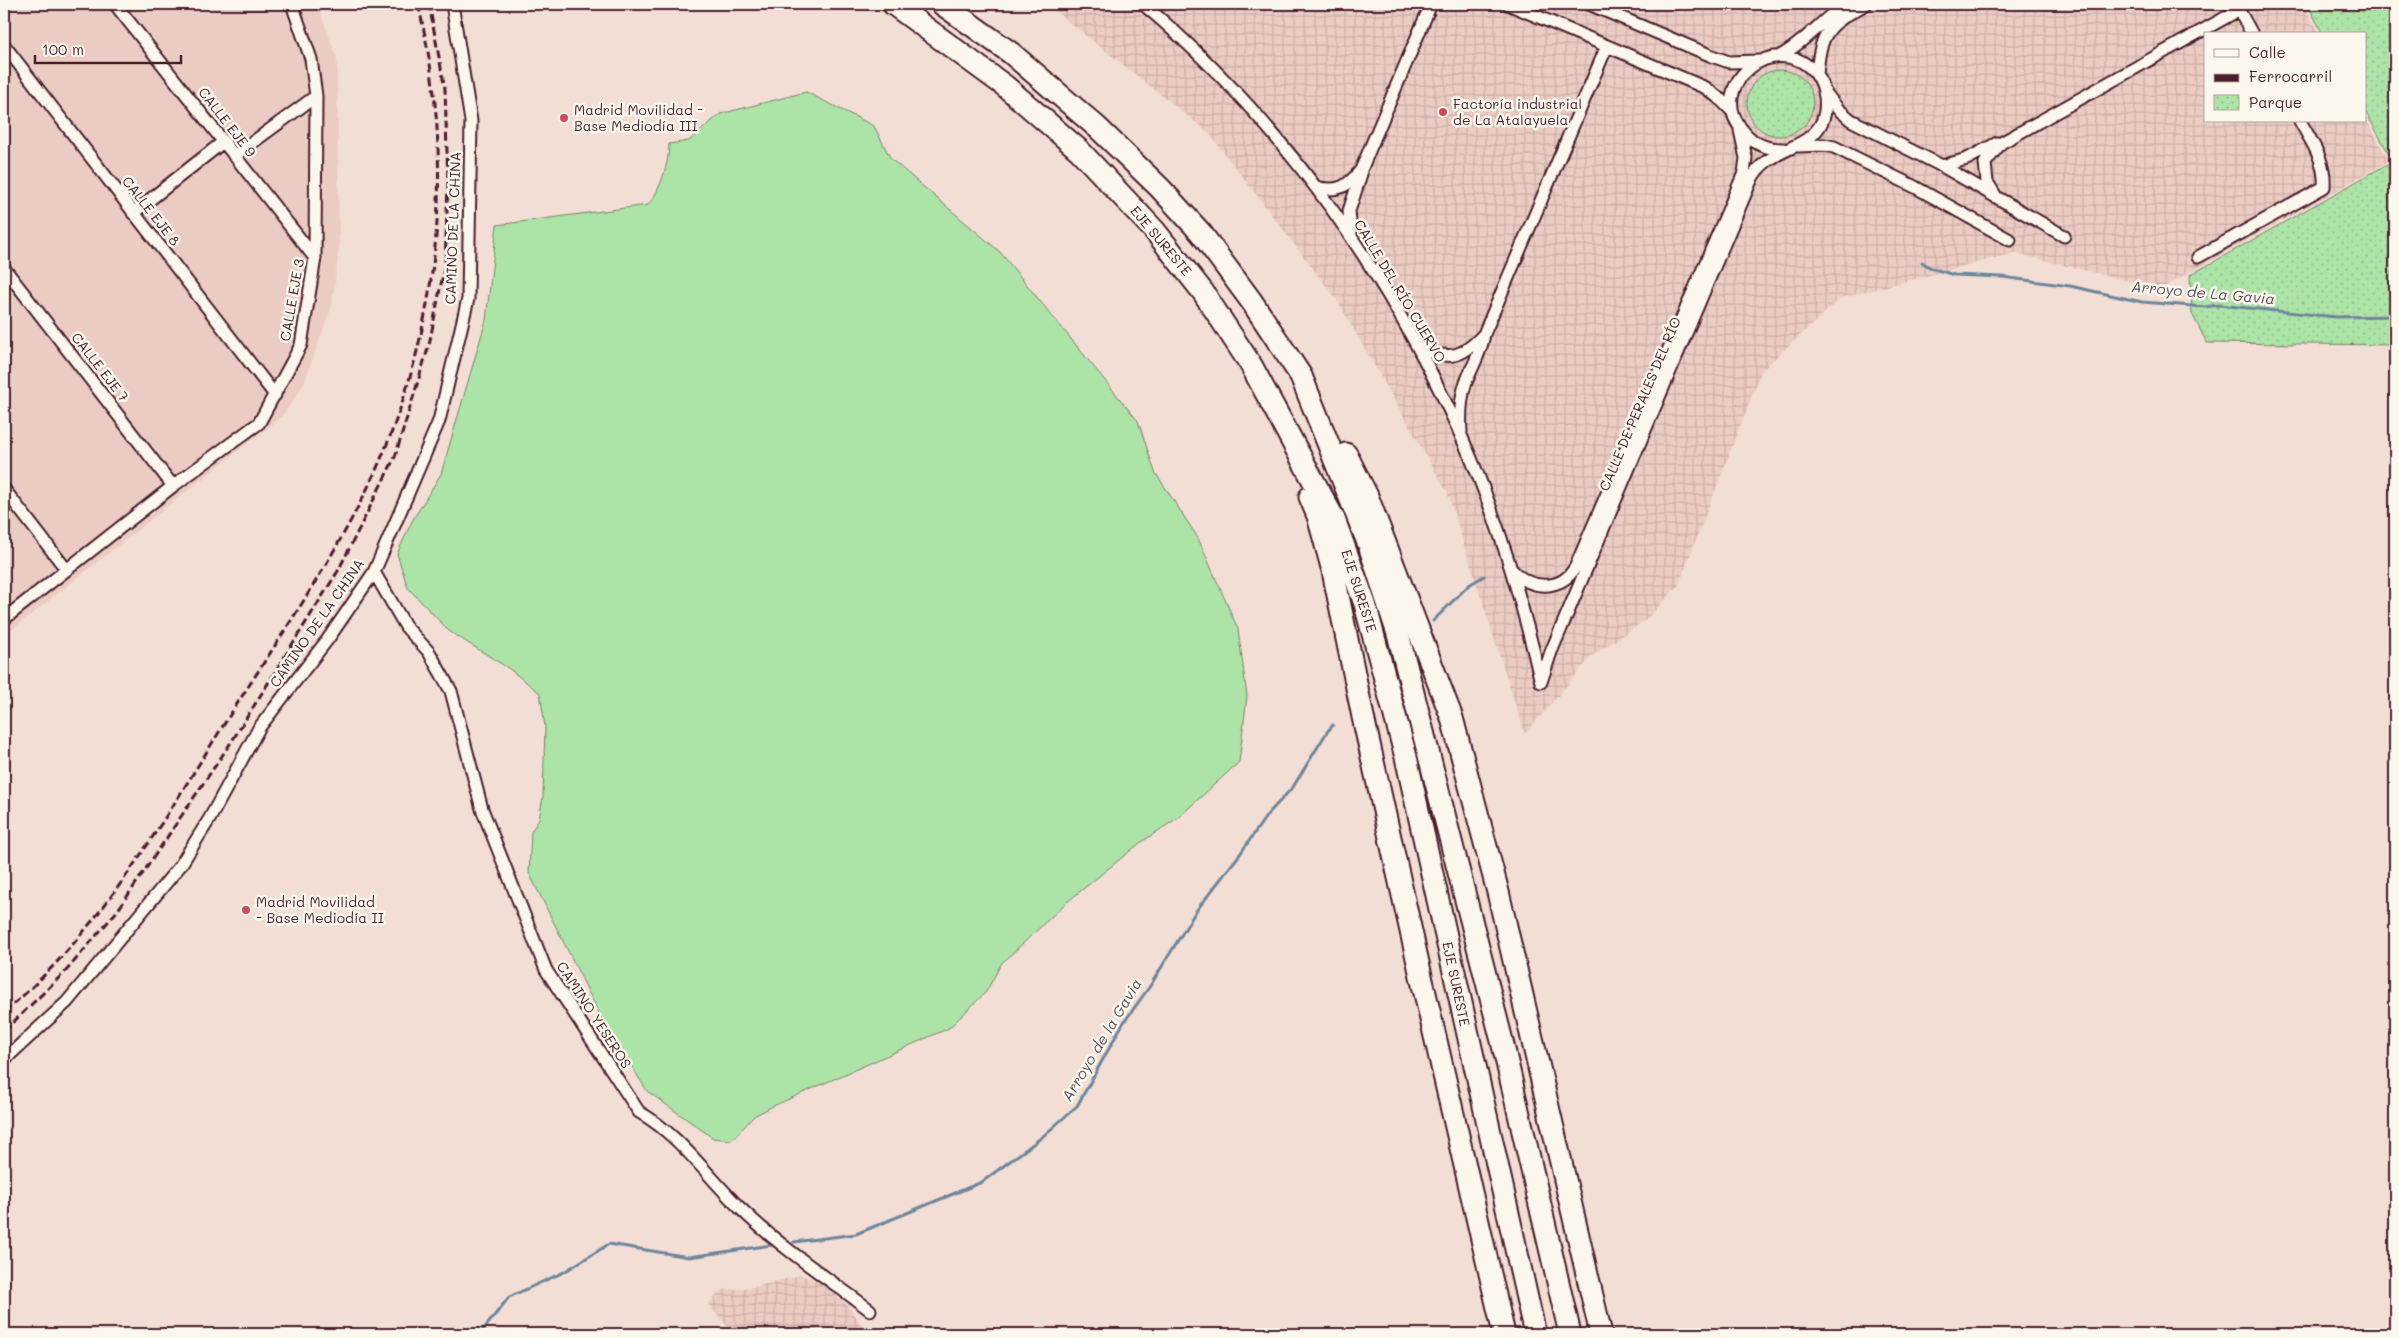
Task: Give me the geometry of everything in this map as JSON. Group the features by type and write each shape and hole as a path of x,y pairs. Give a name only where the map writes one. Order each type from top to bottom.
{"highway":[{"name":"EJE SURESTE","path":"893,4 1006,86 1079,150 1155,231 1203,292 1251,365 1334,518 1365,604 1406,757 1535,1334"},
{"name":"EJE SURESTE","path":"942,4 1011,53 1098,128 1160,188 1201,233 1252,302 1301,376 1369,545 1398,634 1502,1041 1570,1334"},
{"path":"1301,376 1332,424 1367,496 1452,718 1498,892 1602,1334"},
{"path":"1272,402 1318,516 1333,571 1363,718 1410,928 1504,1334"}],"street":[{"name":"CALLE EJE 9","path":"115,4 315,258"},
{"name":"CALLE EJE 3","path":"4,619 173,486 259,423 301,345 315,258 316,96 311,59 292,4"},
{"name":"CAMINO DE LA CHINA","path":"4,1060 67,1002 180,866 210,818 259,728 328,639 374,572 439,422 468,300 471,121 452,4"},
{"name":"CALLE DEL RÍO CUERVO","path":"1142,4 1168,25 1255,110 1316,187 1352,237 1418,346 1462,437 1484,492 1510,569 1541,682"},
{"path":"1352,237 1349,211 1360,180 1361,170 1431,4"},
{"path":"1508,4 1706,88 1733,112"},
{"path":"1589,4 1729,62 1760,60 1780,56 1797,47 1826,18 1846,4"},
{"path":"1817,76 1819,50 1824,36 1842,18 1866,4"},
{"path":"1995,195 1987,182 1985,163 2001,143 2237,7 2251,32"},
{"name":"CALLE EJE 8","path":"4,45 275,395"},
{"path":"1462,437 1460,414 1463,392 1483,344 1484,334 1606,46"},
{"path":"1780,56 1801,62 1817,76 1824,91 1844,116 1942,166 2064,236"},
{"path":"1760,60 1740,76 1733,96 1733,112 1740,128 1760,146 1772,150 1824,145 1834,147 1915,187 2010,240"},
{"path":"1789,148 1806,140 1822,122 1825,113 1824,91"},
{"path":"234,156 316,96"},
{"path":"2198,257 2324,187 2325,176 2322,160 2301,122"},
{"name":"CALLE DE PERALES DEL RÍO","path":"1510,569 1526,582 1551,585 1566,580 1576,566 1744,173 1746,158 1740,128"},
{"path":"133,213 223,142"},
{"path":"1942,166 1954,164 1992,144 2001,143"},
{"name":"CALLE DE PERALES DEL RÍO","path":"1541,682 1551,652 1748,187 1761,165 1789,148"},
{"path":"1316,187 1325,190 1340,189 1350,183 1361,170"},
{"name":"CALLE EJE 7","path":"4,268 173,486"},
{"path":"1418,346 1435,354 1451,356 1466,351 1484,334"},
{"path":"4,489 66,569"},
{"name":"CAMINO YESEROS","path":"374,572 406,627 430,652 451,691 482,809 546,970 639,1112 653,1120 697,1160 741,1210 808,1264 870,1310"}],"shaded area":[{"path":"4,4 317,4 337,58 339,248 332,305 303,386 283,415 4,636"},
{"path":"1046,4 2303,4 2319,32 2204,32 2204,122 2366,122 2366,119 2389,161 2160,289 2015,253 1841,298 1762,370 1678,586 1646,620 1593,655 1525,734 1447,492 1337,300 1208,132"},
{"path":"801,1275 825,1284 850,1308 866,1331 856,1334 734,1334 708,1304 721,1290 754,1287"}],"green space":[{"path":"2307,4 2395,4 2395,345 2207,343 2192,314 2190,275 2393,161 2366,113 2366,32 2322,32"},
{"path":"1780,70 1793,72 1808,85 1811,90 1813,103 1811,116 1798,131 1793,134 1780,136 1767,134 1752,121 1749,116 1747,103 1749,90 1762,75 1767,72"},
{"path":"806,92 874,126 891,159 1000,252 1138,421 1155,472 1198,538 1238,629 1247,696 1239,762 1179,817 1140,843 1067,902 1001,964 986,992 949,1028 771,1107 754,1116 732,1140 713,1138 647,1091 601,1017 529,873 531,832 539,819 543,797 545,727 540,693 508,668 449,631 408,588 397,554 412,521 441,474 486,320 497,225 648,205 663,177 669,144 689,141 720,114"}],"waterway":[{"name":"Arroyo de La Gavia","path":"1922,262 1931,268 1954,275 2002,277 2070,286 2142,302 2205,307 2219,305 2336,317 2395,316"},
{"name":"Arroyo de la Gavia","path":"1433,621 1469,585 1484,576"},
{"name":"Arroyo de la Gavia","path":"794,1242 856,1234 982,1182 1041,1138 1077,1106 1122,1025 1150,986 1196,911 1267,815 1293,787 1333,725"},
{"name":"Arroyo de la Gavia","path":"480,1334 509,1297 564,1272 609,1244 689,1257 772,1245"}],"railway":[{"path":"4,1012 66,952 120,884 170,811 335,549 370,483 394,426 413,368 426,308 435,248 438,186 437,125 430,64 418,4"},
{"path":"4,1031 66,971 118,910 232,741 338,571 395,457 429,345 445,264 448,183 445,89 429,4"}],"place":[{"name":"Factoría industrial de La Atalayuela","path":"1443,112"},
{"name":"Madrid Movilidad - Base Mediodía III","path":"564,118"},
{"name":"Madrid Movilidad - Base Mediodía II","path":"246,910"}]}
